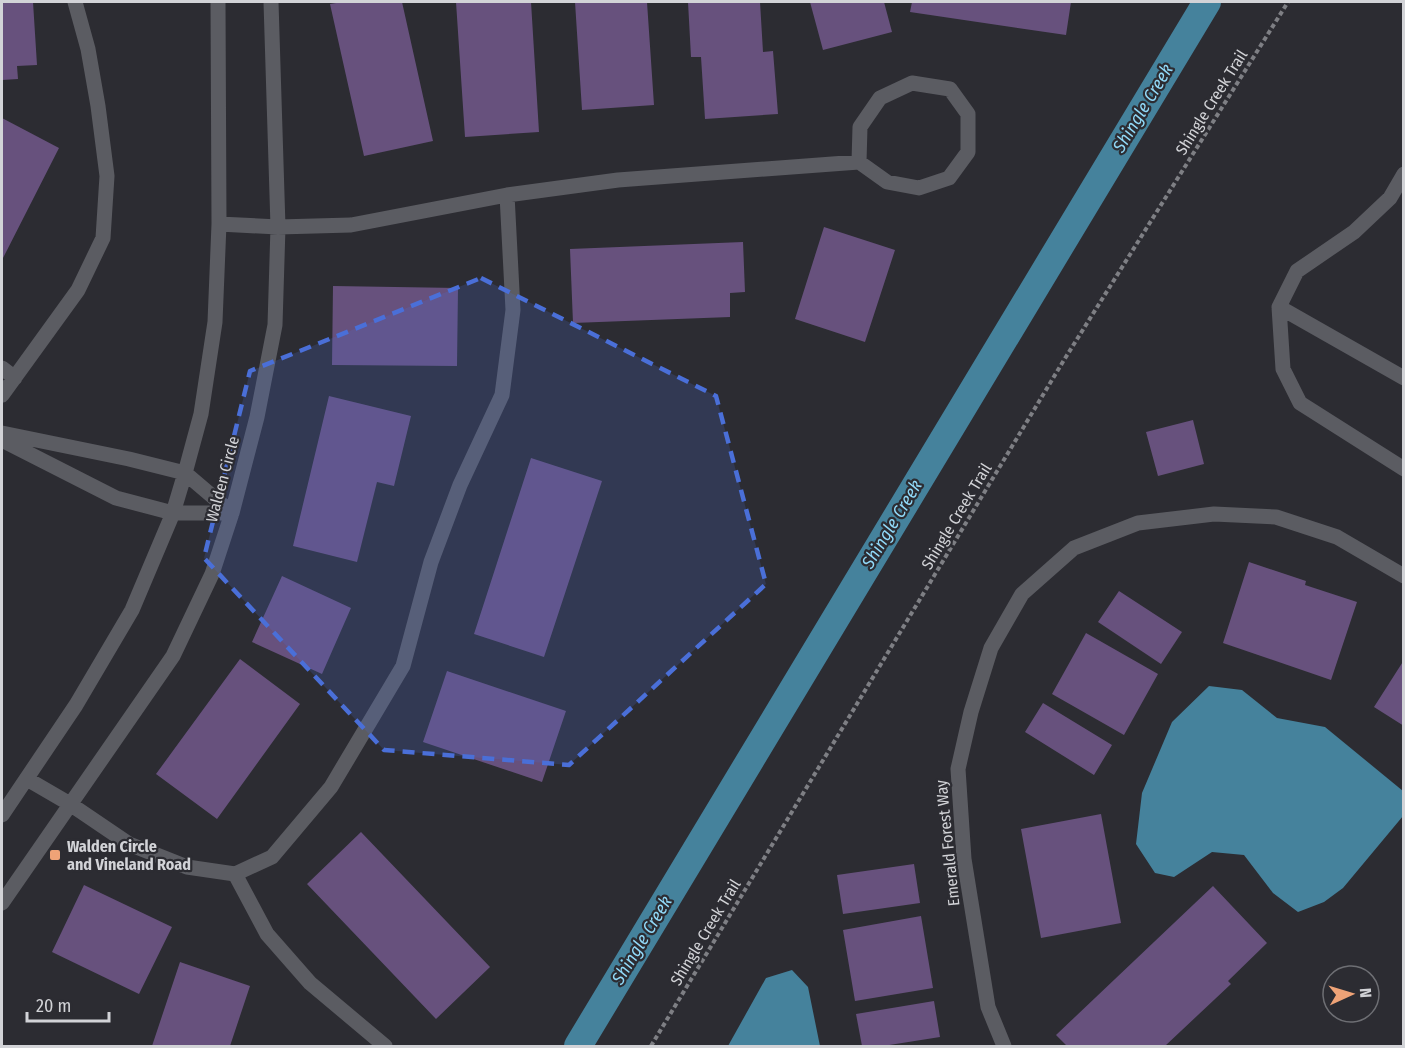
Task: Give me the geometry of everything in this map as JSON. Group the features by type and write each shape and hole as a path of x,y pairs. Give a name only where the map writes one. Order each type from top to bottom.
{"street":[{"path":"2,395 78,290 103,238 107,176 90,60 75,2"},
{"path":"2,815 76,705 132,610 173,513 201,414 215,322 219,224 218,2"},
{"name":"Walden Circle","path":"2,903 173,656 212,574 232,513 257,417 275,325 278,227 271,2"},
{"path":"219,224 278,227 351,225 507,195 618,180 859,162 887,182 920,188 949,178 968,152 968,114 950,89 912,83 880,98 860,126 859,162"},
{"path":"1404,174 1390,198 1354,232 1297,271 1279,307 1283,369 1300,403 1404,470"},
{"path":"27,779 70,804 129,844 187,867 235,874 272,857 331,787 403,666 431,562 460,485 502,395 513,310 507,195"},
{"path":"1279,307 1404,378"},
{"path":"2,368 15,378"},
{"path":"2,433 185,473 232,513"},
{"path":"2,440 116,498 173,513 232,513"},
{"name":"Emerald Forest Way","path":"1004,1047 988,1007 964,859 958,769 971,712 991,648 1022,594 1074,548 1138,523 1214,514 1276,517 1286,520 1337,537 1404,576"},
{"path":"235,874 267,934 310,983 385,1047"}],"path":[{"name":"Shingle Creek Trail","path":"651,1047 1064,360 1288,2"}],"highlighted area":[{"path":"481,278 716,396 766,584 569,765 384,750 204,558 250,371"}],"water":[{"path":"1209,686 1242,690 1277,718 1325,727 1403,791 1403,816 1343,888 1324,902 1298,912 1273,893 1244,855 1212,852 1174,877 1155,873 1136,844 1142,793 1172,722"},
{"path":"792,970 808,987 820,1046 728,1046 766,978"}],"building":[{"path":"2,2 33,2 37,65 17,66 18,79 2,80"},
{"path":"402,2 433,141 364,156 330,4"},
{"path":"456,2 531,2 539,132 465,137"},
{"path":"575,2 647,2 654,105 582,110"},
{"path":"688,2 760,2 763,52 773,51 778,114 705,119 701,57 691,57"},
{"path":"810,2 884,2 892,32 823,50"},
{"path":"912,2 1071,2 1066,35 910,12"},
{"path":"2,118 59,148 2,260"},
{"path":"824,227 895,250 865,342 795,319"},
{"path":"743,242 745,292 730,293 730,317 573,323 570,249"},
{"path":"333,286 458,288 457,366 332,365"},
{"path":"329,396 411,416 394,486 377,482 357,562 293,546"},
{"path":"1193,420 1204,464 1158,476 1146,432"},
{"path":"531,458 602,481 544,657 474,634"},
{"path":"1249,562 1306,581 1305,585 1357,602 1331,680 1223,643"},
{"path":"282,576 351,608 322,674 252,642"},
{"path":"1119,591 1182,632 1161,664 1098,622"},
{"path":"1086,633 1158,674 1124,735 1052,694"},
{"path":"240,659 300,704 217,819 156,774"},
{"path":"1404,660 1404,726 1374,707"},
{"path":"447,671 566,711 542,782 423,742"},
{"path":"1043,703 1112,745 1094,775 1025,732"},
{"path":"1101,814 1121,923 1041,938 1021,829"},
{"path":"361,832 490,967 436,1019 307,884"},
{"path":"914,864 920,903 843,914 837,875"},
{"path":"84,885 172,927 139,994 52,952"},
{"path":"1213,886 1267,943 1228,981 1231,984 1165,1046 1067,1046 1056,1035"},
{"path":"921,916 933,988 855,1001 843,930"},
{"path":"180,962 250,986 230,1046 152,1046"},
{"path":"934,1001 940,1037 883,1046 862,1046 856,1014"}],"waterway":[{"name":"Shingle Creek","path":"578,1046 1207,2"}],"place":[{"name":"Walden Circle and Vineland Road","path":"55,855"}]}
